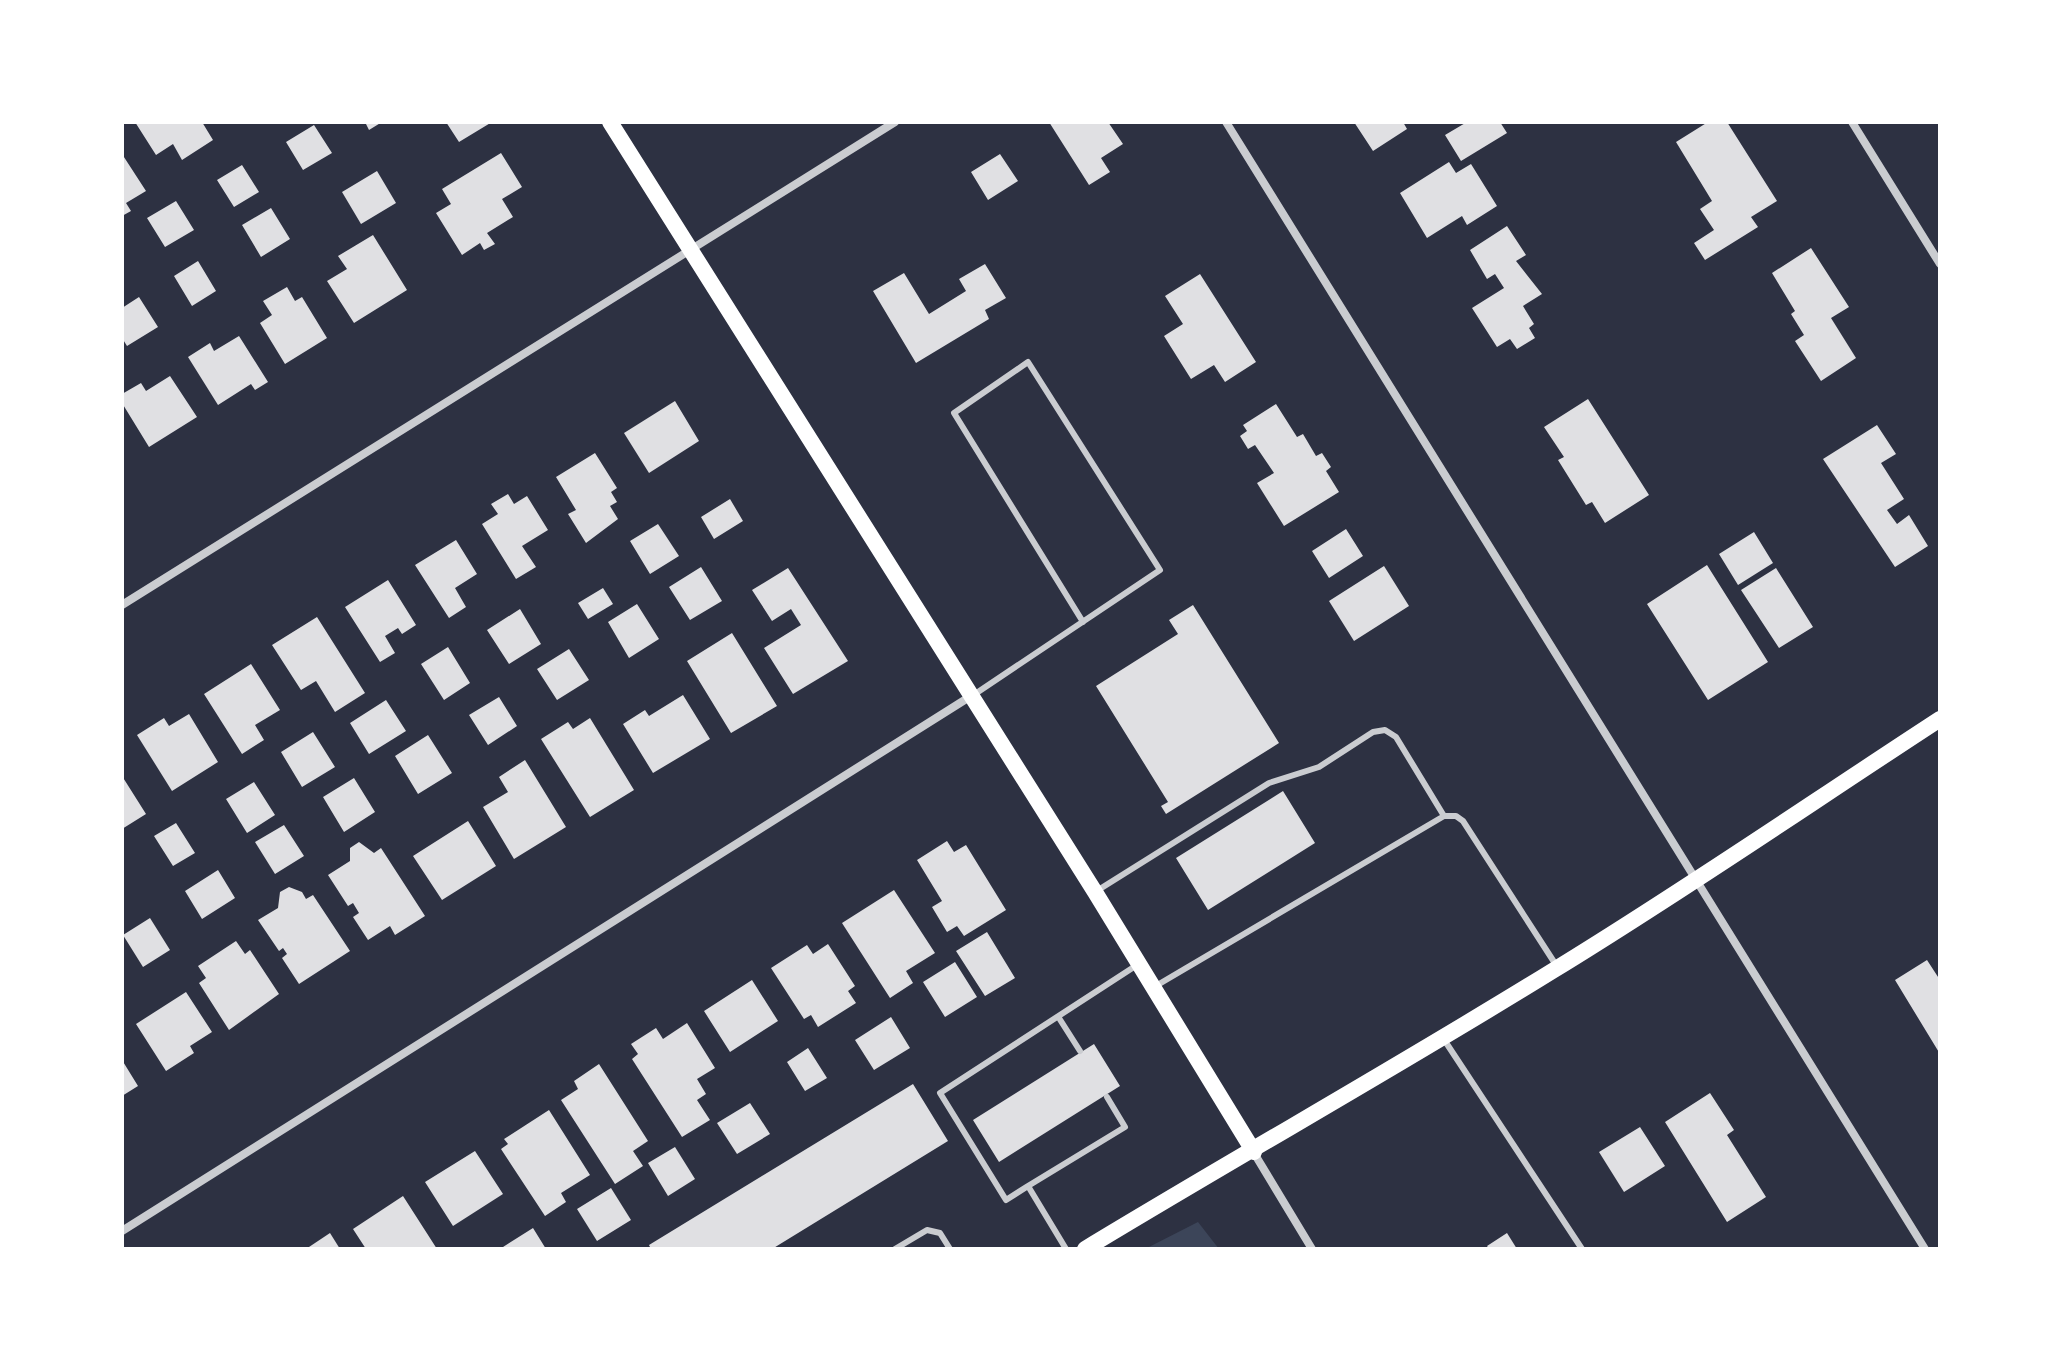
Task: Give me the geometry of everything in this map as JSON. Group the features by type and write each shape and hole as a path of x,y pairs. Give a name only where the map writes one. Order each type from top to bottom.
{"main road":[{"path":"610,122 1140,963 1254,1152"},
{"path":"1085,1249 1189,1186 1254,1152 1558,968 1697,881 1940,719"}],"street":[{"path":"122,605 895,122"},
{"path":"1226,122 1925,1249"},
{"path":"1852,122 1940,264"},
{"path":"122,1231 972,696"},
{"path":"1254,1152 1312,1249"}],"lane":[{"path":"972,696 1083,622 1160,570 1028,362 954,413 1083,622"},
{"path":"1095,892 1269,783 1319,767 1373,732 1385,730 1396,737 1444,816"},
{"path":"1154,987 1444,816 1456,816 1463,821 1558,968"},
{"path":"1107,1097 1125,1127 1006,1200 940,1093 1140,963"},
{"path":"1059,1018 1080,1051"},
{"path":"1442,1038 1582,1249"},
{"path":"1028,1186 1066,1249"},
{"path":"895,1249 927,1230 940,1233 950,1249"}],"shaded area":[{"path":"1198,1222 1219,1249 1145,1249"}],"building":[{"path":"135,122 202,122 213,140 182,160 173,144 156,155"},
{"path":"365,122 382,122 369,130"},
{"path":"446,122 492,122 459,142"},
{"path":"1049,122 1108,122 1123,144 1101,158 1110,172 1089,185"},
{"path":"1354,122 1403,122 1407,129 1373,151"},
{"path":"1467,122 1500,122 1507,133 1461,161 1445,135"},
{"path":"1708,122 1727,122 1777,201 1751,217 1758,227 1705,260 1694,243 1714,230 1700,209 1712,201 1676,142"},
{"path":"314,125 332,153 303,170 286,142"},
{"path":"501,153 522,187 502,199 513,217 487,233 495,244 484,250 480,243 462,255 436,213 451,204 442,189"},
{"path":"122,154 146,191 126,203 131,211 122,216"},
{"path":"1000,154 1018,181 988,200 971,172"},
{"path":"1449,162 1456,173 1471,164 1497,206 1467,225 1462,216 1427,238 1400,193"},
{"path":"242,165 259,192 234,207 217,180"},
{"path":"377,171 396,203 361,224 342,192"},
{"path":"176,201 194,230 165,247 147,218"},
{"path":"271,208 290,239 261,257 242,225"},
{"path":"1507,226 1526,255 1516,261 1542,294 1523,306 1534,324 1529,328 1535,338 1517,349 1510,339 1497,347 1472,308 1504,288 1495,274 1487,279 1470,250"},
{"path":"373,235 407,290 354,323 327,281 347,269 338,256"},
{"path":"1811,248 1849,307 1831,318 1856,358 1821,381 1795,341 1804,335 1791,314 1795,311 1772,273"},
{"path":"198,261 216,291 192,306 174,276"},
{"path":"985,264 1006,298 985,310 989,319 916,363 873,291 904,273 929,314 966,291 959,279"},
{"path":"1200,274 1256,362 1225,382 1214,365 1191,379 1164,336 1183,324 1165,296"},
{"path":"287,287 295,301 302,297 327,338 285,364 260,323 272,315 263,301"},
{"path":"139,297 158,327 127,346 122,338 122,308"},
{"path":"239,336 268,382 255,390 251,384 218,405 188,357 210,343 214,351"},
{"path":"170,376 197,417 149,447 122,403 122,394 141,383 146,391"},
{"path":"1588,399 1649,495 1605,523 1592,502 1586,505 1558,460 1564,457 1544,427"},
{"path":"675,401 699,441 649,473 624,433"},
{"path":"1276,404 1297,437 1303,434 1316,456 1322,453 1331,467 1326,471 1339,492 1284,526 1257,483 1274,473 1255,445 1248,449 1240,436 1247,431 1243,425"},
{"path":"1877,425 1896,454 1881,463 1904,499 1887,510 1897,524 1909,515 1928,546 1895,567 1823,459"},
{"path":"595,453 617,488 611,492 617,502 610,506 618,519 586,543 568,514 576,510 556,477"},
{"path":"508,494 514,504 527,496 548,530 522,546 536,567 516,579 482,524 498,514 491,504"},
{"path":"730,499 743,521 714,539 701,517"},
{"path":"658,524 679,556 650,574 630,541"},
{"path":"1346,529 1363,556 1329,578 1312,551"},
{"path":"1754,532 1773,563 1738,585 1719,554"},
{"path":"456,540 477,574 455,588 466,607 449,618 415,565"},
{"path":"1707,565 1768,662 1708,700 1647,604"},
{"path":"1384,566 1409,606 1354,641 1329,601"},
{"path":"701,567 722,601 690,620 669,587"},
{"path":"788,568 848,661 793,694 764,648 801,625 791,609 772,621 752,590"},
{"path":"1776,568 1813,627 1779,648 1741,590"},
{"path":"388,580 416,625 402,634 398,628 385,636 395,653 380,662 345,607"},
{"path":"603,588 613,604 588,619 578,603"},
{"path":"637,604 659,639 629,658 608,622"},
{"path":"1193,605 1279,743 1166,814 1161,806 1168,802 1096,686 1178,634 1169,620"},
{"path":"520,609 541,644 509,664 487,630"},
{"path":"317,617 365,693 335,712 316,681 301,690 272,645"},
{"path":"732,633 777,706 731,733 687,661"},
{"path":"448,647 470,683 444,700 421,664"},
{"path":"569,649 589,680 557,700 537,669"},
{"path":"251,664 280,710 255,725 264,740 242,754 204,694"},
{"path":"683,695 710,739 653,773 623,724 645,710 649,716"},
{"path":"499,697 517,726 488,745 469,715"},
{"path":"386,700 406,731 369,754 350,723"},
{"path":"189,714 218,762 172,791 137,735 164,718 169,726"},
{"path":"590,718 634,790 590,817 541,739 568,722 573,729"},
{"path":"313,732 335,767 302,787 281,752"},
{"path":"428,735 452,773 418,794 395,756"},
{"path":"525,760 566,827 514,859 483,807 508,792 499,777"},
{"path":"122,776 146,814 122,829"},
{"path":"354,778 375,812 344,832 323,797"},
{"path":"254,782 275,815 247,833 226,799"},
{"path":"1283,791 1315,843 1208,910 1176,858"},
{"path":"468,821 496,866 442,900 413,856"},
{"path":"176,823 195,853 173,866 154,836"},
{"path":"284,825 304,856 275,874 255,842"},
{"path":"947,841 954,852 966,845 1006,910 964,936 957,926 947,932 932,907 942,901 917,860"},
{"path":"359,842 374,853 381,848 425,916 395,935 390,926 368,940 353,917 359,913 353,903 348,906 328,875 350,861 350,848"},
{"path":"218,870 235,898 202,919 185,891"},
{"path":"289,887 302,892 306,899 313,895 350,951 299,984 282,958 287,954 283,948 279,951 258,920 278,908 280,892"},
{"path":"894,890 935,953 906,971 913,983 890,998 842,923"},
{"path":"150,918 170,950 143,967 123,935"},
{"path":"987,932 1015,978 985,996 956,951"},
{"path":"236,941 245,954 250,950 279,994 229,1030 199,983 206,978 198,966"},
{"path":"828,944 855,986 848,991 856,1003 818,1027 811,1015 804,1019 771,968 807,945 813,954"},
{"path":"1927,960 1940,980 1940,1054 1895,980"},
{"path":"955,962 977,997 945,1017 923,982"},
{"path":"752,980 778,1021 730,1052 704,1011"},
{"path":"186,992 212,1032 190,1046 194,1053 166,1071 136,1024"},
{"path":"891,1017 910,1048 874,1070 855,1040"},
{"path":"687,1023 715,1068 697,1079 706,1094 697,1100 710,1120 682,1137 632,1059 638,1054 631,1044 656,1028 663,1039"},
{"path":"1094,1044 1120,1086 999,1162 973,1120"},
{"path":"808,1048 827,1078 805,1091 787,1062"},
{"path":"122,1060 138,1086 122,1096"},
{"path":"599,1064 648,1141 633,1151 643,1166 615,1184 561,1100 578,1089 574,1081"},
{"path":"913,1084 948,1141 772,1249 651,1249 649,1245"},
{"path":"1710,1093 1734,1130 1727,1135 1766,1197 1727,1222 1665,1122"},
{"path":"750,1103 770,1134 737,1154 717,1123"},
{"path":"549,1110 590,1175 561,1193 566,1202 545,1216 501,1149 508,1144 504,1139"},
{"path":"1640,1127 1665,1166 1624,1192 1599,1152"},
{"path":"675,1147 695,1179 668,1196 648,1163"},
{"path":"475,1151 503,1194 453,1226 425,1182"},
{"path":"611,1188 631,1220 597,1241 577,1209"},
{"path":"403,1196 437,1249 366,1249 353,1229"},
{"path":"533,1228 546,1249 503,1247"},
{"path":"330,1233 340,1249 306,1249"},
{"path":"1507,1233 1517,1249 1489,1249 1487,1246"}]}
